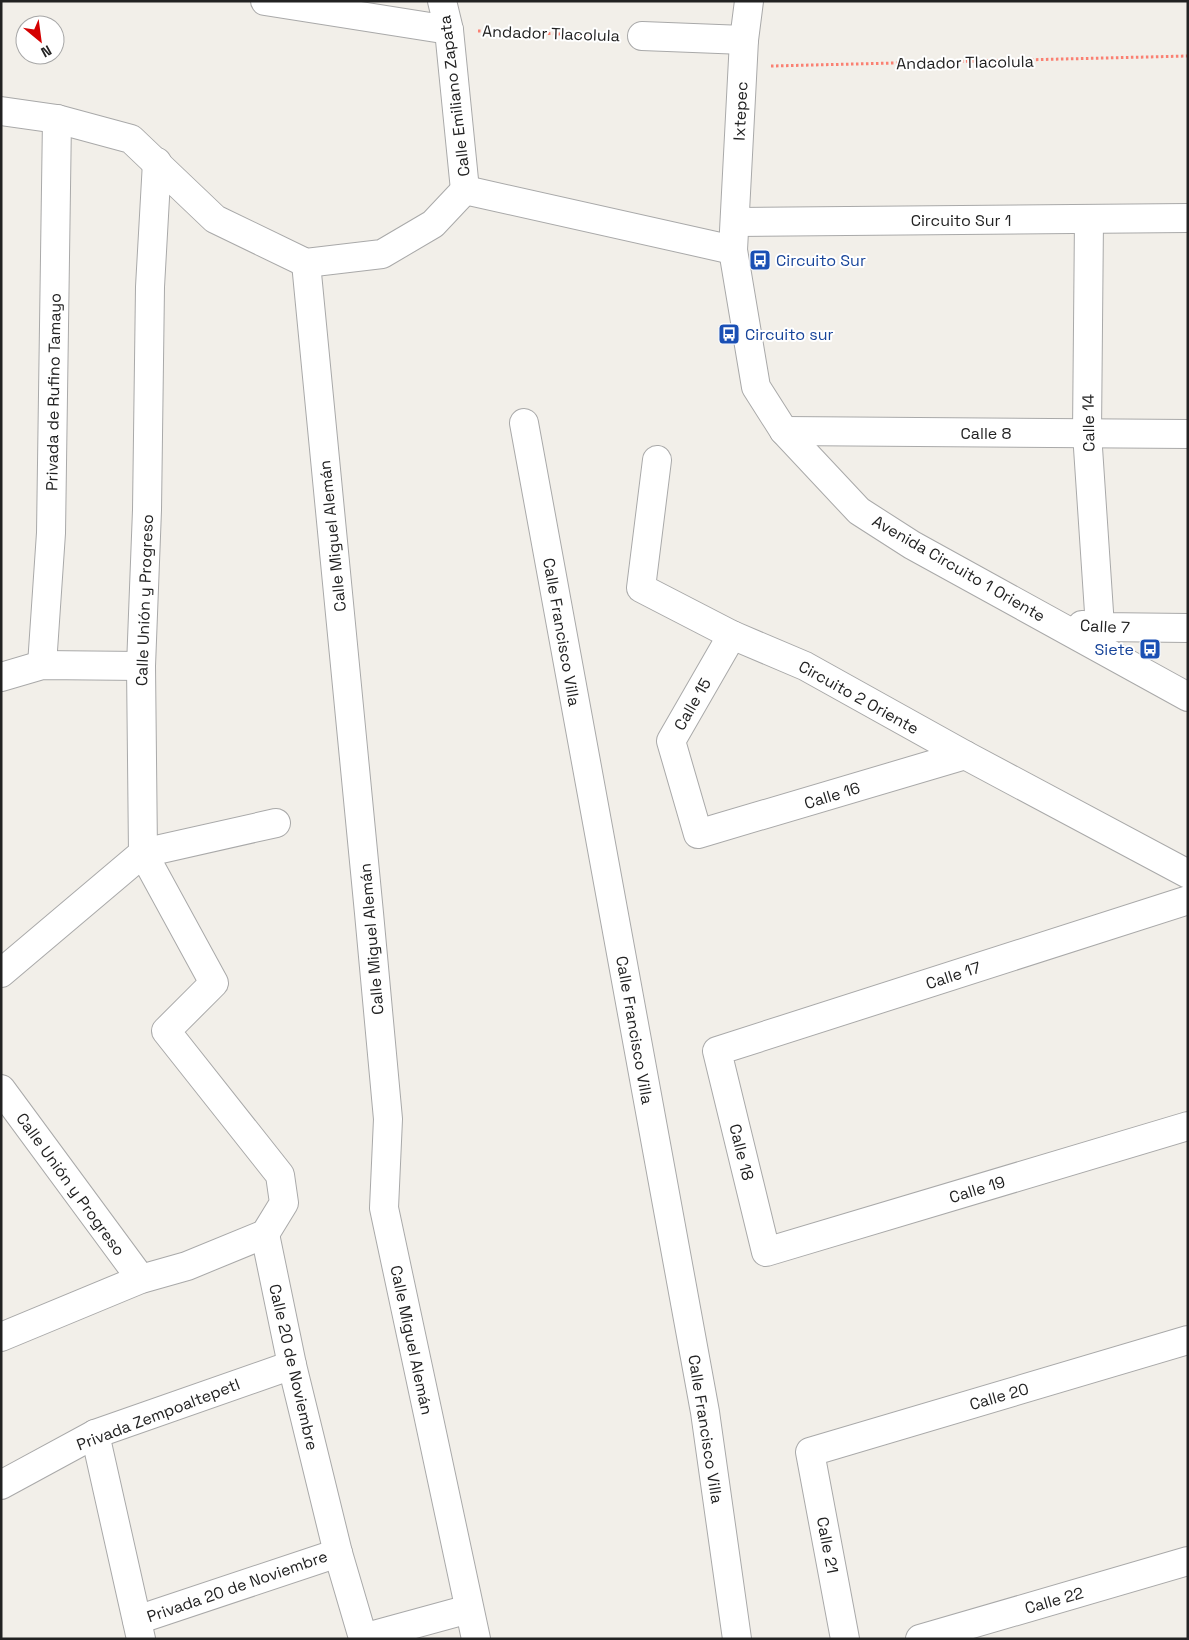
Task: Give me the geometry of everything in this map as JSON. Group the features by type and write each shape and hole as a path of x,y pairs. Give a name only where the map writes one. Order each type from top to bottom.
{"street":[{"path":"265,1 449,30"},
{"name":"Calle Emiliano Zapata","path":"442,1 449,30 465,190"},
{"name":"Ixtepec","path":"735,222 744,54 749,1"},
{"name":"Andador Tlacolula","path":"642,36 744,54"},
{"path":"1,111 57,119 131,140 157,162 215,219 306,263 382,254 433,224 465,190 733,250"},
{"name":"Privada de Rufino Tamayo","path":"42,665 51,533 57,119"},
{"name":"Calle Unión y Progreso","path":"143,853 141,666 147,500 150,287 157,162"},
{"name":"Circuito Sur 1","path":"735,222 1188,218"},
{"name":"Calle 14","path":"1089,219 1087,433 1100,627"},
{"name":"Avenida Circuito 1 Oriente","path":"735,222 733,250 756,387 784,431 859,511 912,545 1188,697"},
{"name":"Calle Miguel Alemán","path":"306,263 388,1119 384,1208 469,1609"},
{"name":"Calle Francisco Villa","path":"524,423 705,1412 737,1639"},
{"name":"Calle 8","path":"784,431 1188,434"},
{"name":"Circuito 2 Oriente","path":"658,460 641,588 732,635 805,666 965,755 1188,874"},
{"name":"Calle 7","path":"1053,622 1100,627 1188,628"},
{"name":"Calle 15","path":"698,834 671,741 732,635"},
{"path":"1,677 42,665 141,666"},
{"name":"Calle 16","path":"698,834 965,755"},
{"path":"1,973 143,853 276,823"},
{"path":"1,1337 141,1279 187,1266 265,1234 284,1203 280,1175 166,1030 214,983 143,853"},
{"name":"Calle 17","path":"717,1051 1188,900"},
{"name":"Calle 18","path":"717,1051 766,1252"},
{"name":"Calle Unión y Progreso","path":"1,1089 141,1279"},
{"name":"Calle 19","path":"766,1252 1188,1126"},
{"name":"Calle 20 de Noviembre","path":"265,1234 292,1365 338,1553 363,1638 469,1609"},
{"name":"Calle 20","path":"810,1452 1188,1340"},
{"name":"Privada Zempoaltepetl","path":"1,1485 95,1434 292,1365"},
{"path":"95,1434 139,1629"},
{"name":"Calle 21","path":"810,1452 845,1639"},
{"name":"Privada 20 de Noviembre","path":"139,1629 338,1553"},
{"name":"Calle 22","path":"920,1639 1188,1561"},
{"path":"469,1609 476,1639"}],"path":[{"name":"Andador Tlacolula","path":"449,30 642,36"},
{"name":"Andador Tlacolula","path":"744,54 1188,56"}],"place":[{"name":"Circuito Sur","path":"760,260"},
{"name":"Circuito sur","path":"729,334"},
{"name":"Siete","path":"1150,649"}]}
